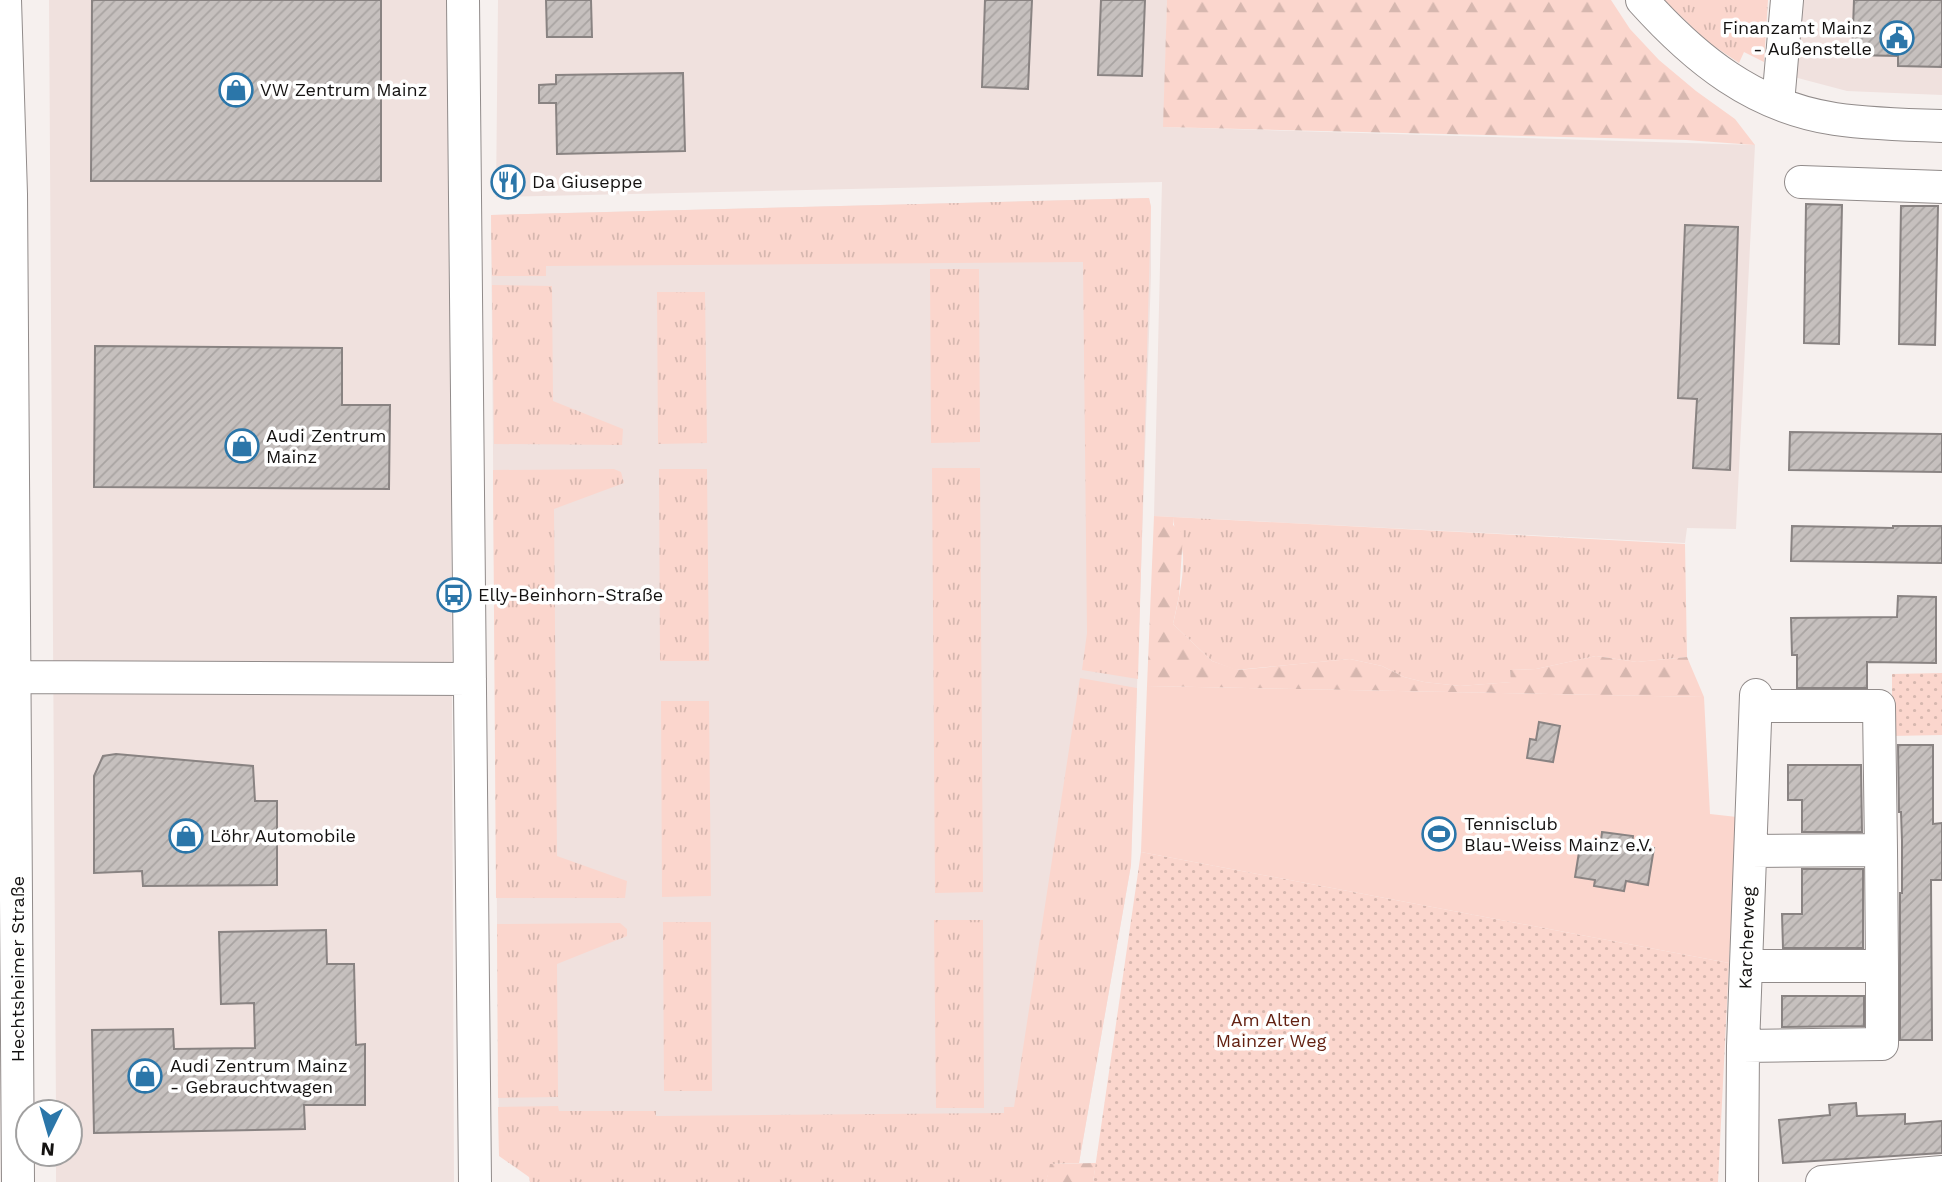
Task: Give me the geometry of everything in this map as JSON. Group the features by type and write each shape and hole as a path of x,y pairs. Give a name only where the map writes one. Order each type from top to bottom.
{"street":[{"name":"Hechtsheimer Straße","path":"5,0 11,194 19,1182"},
{"path":"463,0 475,1182"},
{"path":"1642,0 1700,58 1720,74 1777,103 1797,111 1833,119 1942,126"},
{"path":"1777,103 1787,0"},
{"path":"1801,182 1942,187"},
{"path":"13,677 470,679"},
{"name":"Karcherweg","path":"1742,1182 1743,1046 1756,700 1879,706 1881,850"},
{"path":"1743,1046 1882,1044 1881,850 1751,851"},
{"path":"1746,966 1882,966"},
{"path":"1822,1182 1942,1172"}],"shaded area":[{"path":"49,0 449,0 454,1182 56,1182 56,1168 84,1168 84,1098 56,1098"},
{"path":"498,0 1167,0 1164,127 1755,145 1736,529 1687,528 1685,543 1154,516 1162,182 496,197"},
{"path":"1799,0 1942,0 1942,95 1847,91 1794,77"},
{"path":"1149,198 1151,275 1131,865 1079,1163 499,1156 491,215"}],"green space":[{"path":"1167,0 1611,0 1630,29 1659,60 1735,119 1755,145 1686,140 1163,127"},
{"path":"1664,0 1768,0 1764,62 1744,52 1739,63 1708,42"},
{"path":"1149,198 1151,207 1138,679 1082,670 1087,633 1083,262 546,266 546,276 492,276 491,215"},
{"path":"930,269 979,269 980,442 931,443"},
{"path":"492,285 552,286 553,401 623,429 622,445 494,444"},
{"path":"657,292 705,292 707,443 658,444"},
{"path":"932,468 980,468 983,892 935,893"},
{"path":"614,469 621,472 624,483 554,509 557,856 627,881 625,898 496,898 493,470"},
{"path":"659,469 707,469 709,661 660,661"},
{"path":"1154,516 1173,517 1173,525 1183,534 1179,596 1173,624 1212,661 1238,670 1350,659 1382,666 1404,677 1424,682 1460,686 1511,682 1510,670 1536,669 1596,656 1637,662 1687,657 1704,697 1147,686"},
{"path":"1173,517 1685,544 1687,657 1637,662 1596,656 1536,669 1510,670 1512,682 1460,686 1424,682 1404,677 1382,666 1350,659 1236,670 1212,661 1173,624 1183,564"},
{"path":"1942,673 1942,735 1892,736 1892,674"},
{"path":"1080,678 1137,688 1131,865 1079,1163 1051,1164 1046,1182 530,1182 529,1177 499,1156 498,1107 558,1106 559,1111 656,1111 656,1116 1004,1113 1004,1107 1014,1107"},
{"name":"Tennisclub Blau-Weiss Mainz e.V.","path":"1147,686 1704,697 1710,814 1737,817 1729,963 1141,852"},
{"path":"661,701 709,701 711,896 662,897"},
{"name":"Am Alten Mainzer Weg","path":"1141,852 1729,963 1718,1182 1093,1182"},
{"path":"934,920 983,920 984,1108 936,1108"},
{"path":"663,922 711,922 712,1091 664,1091"},
{"path":"620,923 627,929 627,936 557,964 558,1097 498,1098 497,924"},
{"path":"1096,1163 1093,1182 1046,1182 1050,1164"}],"building":[{"name":"VW Zentrum Mainz","path":"92,0 381,0 381,181 91,181"},
{"path":"546,0 591,0 592,37 547,37"},
{"path":"985,0 1032,0 1028,89 982,87"},
{"path":"1101,0 1145,0 1142,76 1098,75"},
{"name":"Finanzamt Mainz - Außenstelle","path":"1854,0 1942,0 1942,67 1898,66 1898,56 1852,55"},
{"path":"683,73 685,151 557,154 556,103 539,103 539,85 556,84 556,75"},
{"path":"1806,204 1842,205 1839,344 1804,343"},
{"path":"1901,206 1938,206 1935,345 1899,344"},
{"path":"1685,225 1738,227 1730,470 1693,468 1697,399 1678,398"},
{"name":"Audi Zentrum Mainz","path":"95,346 342,348 342,405 390,405 389,489 94,487"},
{"path":"1790,432 1942,434 1942,472 1789,470"},
{"path":"1792,526 1942,526 1942,563 1791,561"},
{"path":"1898,596 1936,597 1936,663 1867,662 1867,688 1797,688 1797,655 1792,655 1791,618 1897,617"},
{"path":"1539,722 1560,726 1553,762 1527,758 1530,739 1536,740"},
{"path":"1898,745 1933,745 1933,824 1942,823 1942,880 1931,880 1932,1040 1900,1040 1902,841"},
{"name":"Löhr Automobile","path":"116,754 253,766 255,801 277,801 277,885 143,886 142,871 94,873 94,776 103,756"},
{"path":"1788,765 1861,765 1862,832 1802,832 1802,800 1788,800"},
{"path":"1602,832 1633,836 1632,844 1654,848 1648,885 1626,881 1624,891 1594,886 1595,880 1575,877 1580,846 1600,849"},
{"path":"1802,869 1863,869 1863,948 1783,948 1782,914 1802,914"},
{"path":"326,930 327,964 354,964 356,1045 365,1044 365,1105 304,1105 305,1129 94,1133 92,1030 173,1029 174,1049 255,1048 254,1003 221,1004 219,932"},
{"path":"1782,996 1864,996 1864,1026 1782,1027"},
{"path":"1856,1103 1857,1116 1905,1114 1905,1124 1942,1121 1942,1153 1783,1163 1779,1120 1830,1115 1829,1105"}],"place":[{"name":"Finanzamt Mainz - Außenstelle","path":"1897,38"},
{"name":"VW Zentrum Mainz","path":"236,90"},
{"name":"Da Giuseppe","path":"508,182"},
{"name":"Audi Zentrum Mainz","path":"242,446"},
{"name":"Elly-Beinhorn-Straße","path":"454,595"},
{"name":"Tennisclub Blau-Weiss Mainz e.V.","path":"1439,834"},
{"name":"Löhr Automobile","path":"186,836"},
{"name":"Audi Zentrum Mainz - Gebrauchtwagen","path":"145,1076"}]}
